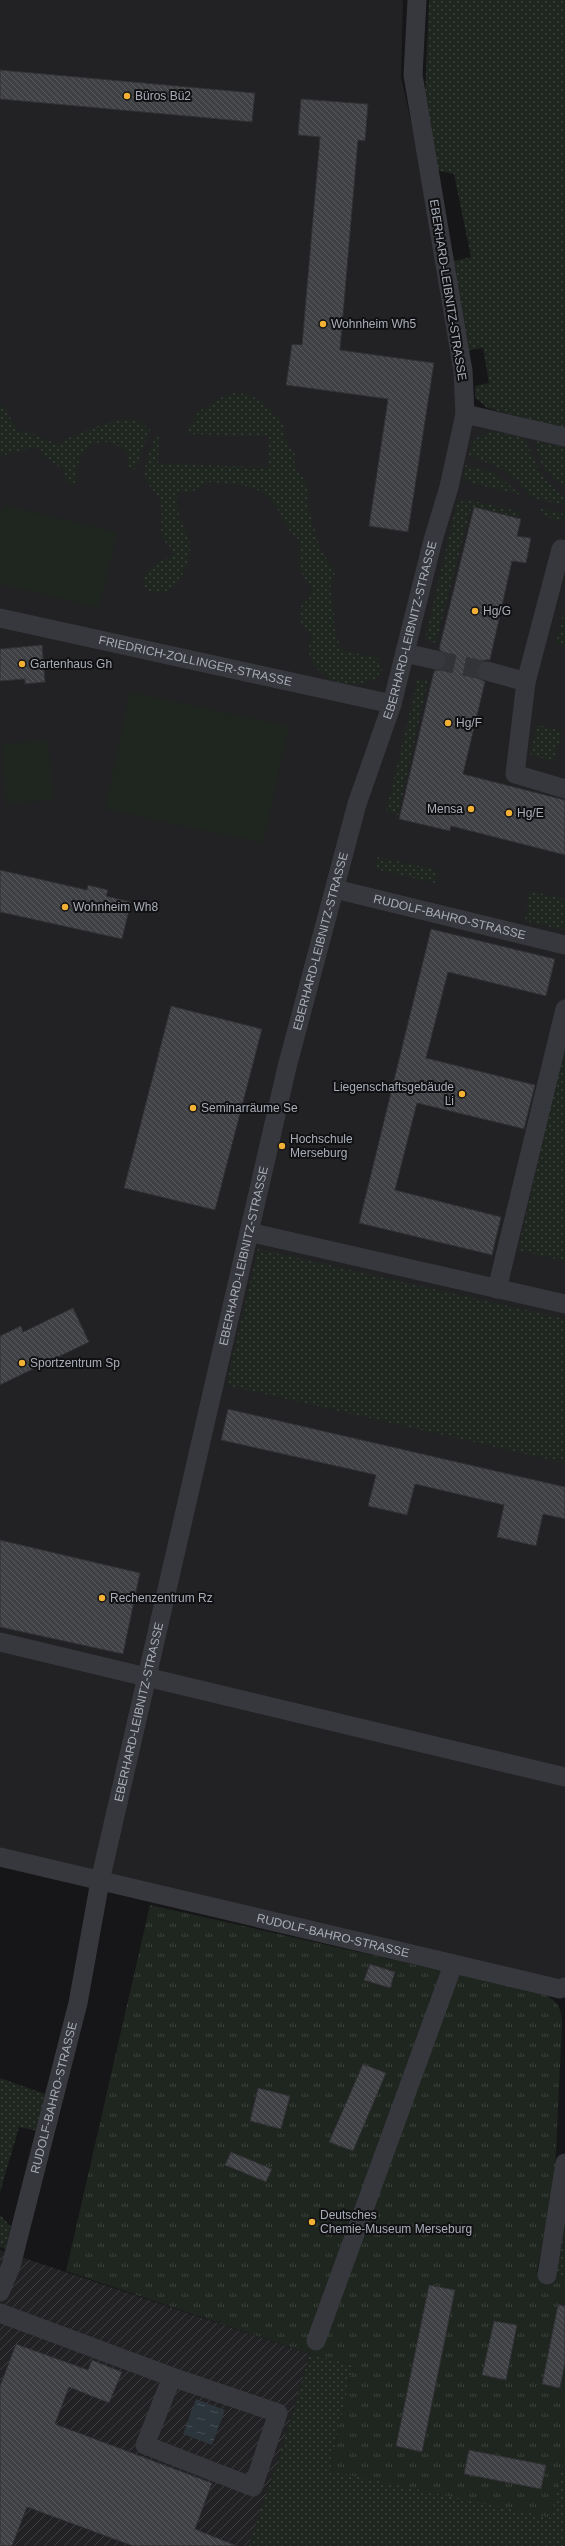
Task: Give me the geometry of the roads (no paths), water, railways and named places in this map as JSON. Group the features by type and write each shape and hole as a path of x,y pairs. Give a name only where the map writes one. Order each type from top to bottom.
{"street":[{"name":"EBERHARD-LEIBNITZ-STRASSE","path":"100,1881 287,1067 357,804 392,704 433,540 450,487 465,414 463,371 413,75 417,0"},
{"path":"465,414 565,437"},
{"path":"561,549 526,682 515,774 565,789"},
{"name":"FRIEDRICH-ZOLLINGER-STRASSE","path":"0,618 392,704"},
{"path":"405,653 436,660"},
{"path":"487,672 526,682"},
{"name":"RUDOLF-BAHRO-STRASSE","path":"335,889 565,946"},
{"path":"497,1289 565,1008"},
{"path":"249,1232 565,1304"},
{"path":"0,1642 146,1678 565,1776"},
{"name":"RUDOLF-BAHRO-STRASSE","path":"0,1857 563,1991"},
{"name":"RUDOLF-BAHRO-STRASSE","path":"0,2292 11,2266 78,2003 100,1881"},
{"path":"316,2341 453,1965"},
{"path":"548,2275 565,2163"},
{"path":"0,2313 172,2377 278,2413 253,2487 145,2445 172,2377"}],"water":[{"path":"196,2399 225,2410 212,2445 183,2434"}],"tunnel":[{"path":"436,660 487,671"}],"place":[{"name":"Büros Bü2","path":"127,96"},
{"name":"Wohnheim Wh5","path":"323,324"},
{"name":"Hg/G","path":"475,611"},
{"name":"Gartenhaus Gh","path":"22,664"},
{"name":"Hg/F","path":"448,723"},
{"name":"Mensa","path":"471,809"},
{"name":"Hg/E","path":"509,813"},
{"name":"Wohnheim Wh8","path":"65,907"},
{"name":"Liegenschaftsgebäude Li","path":"462,1094"},
{"name":"Seminarräume Se","path":"193,1108"},
{"name":"Hochschule Merseburg","path":"282,1146"},
{"name":"Sportzentrum Sp","path":"22,1363"},
{"name":"Rechenzentrum Rz","path":"102,1598"},
{"name":"Deutsches Chemie-Museum Merseburg","path":"312,2222"}]}
